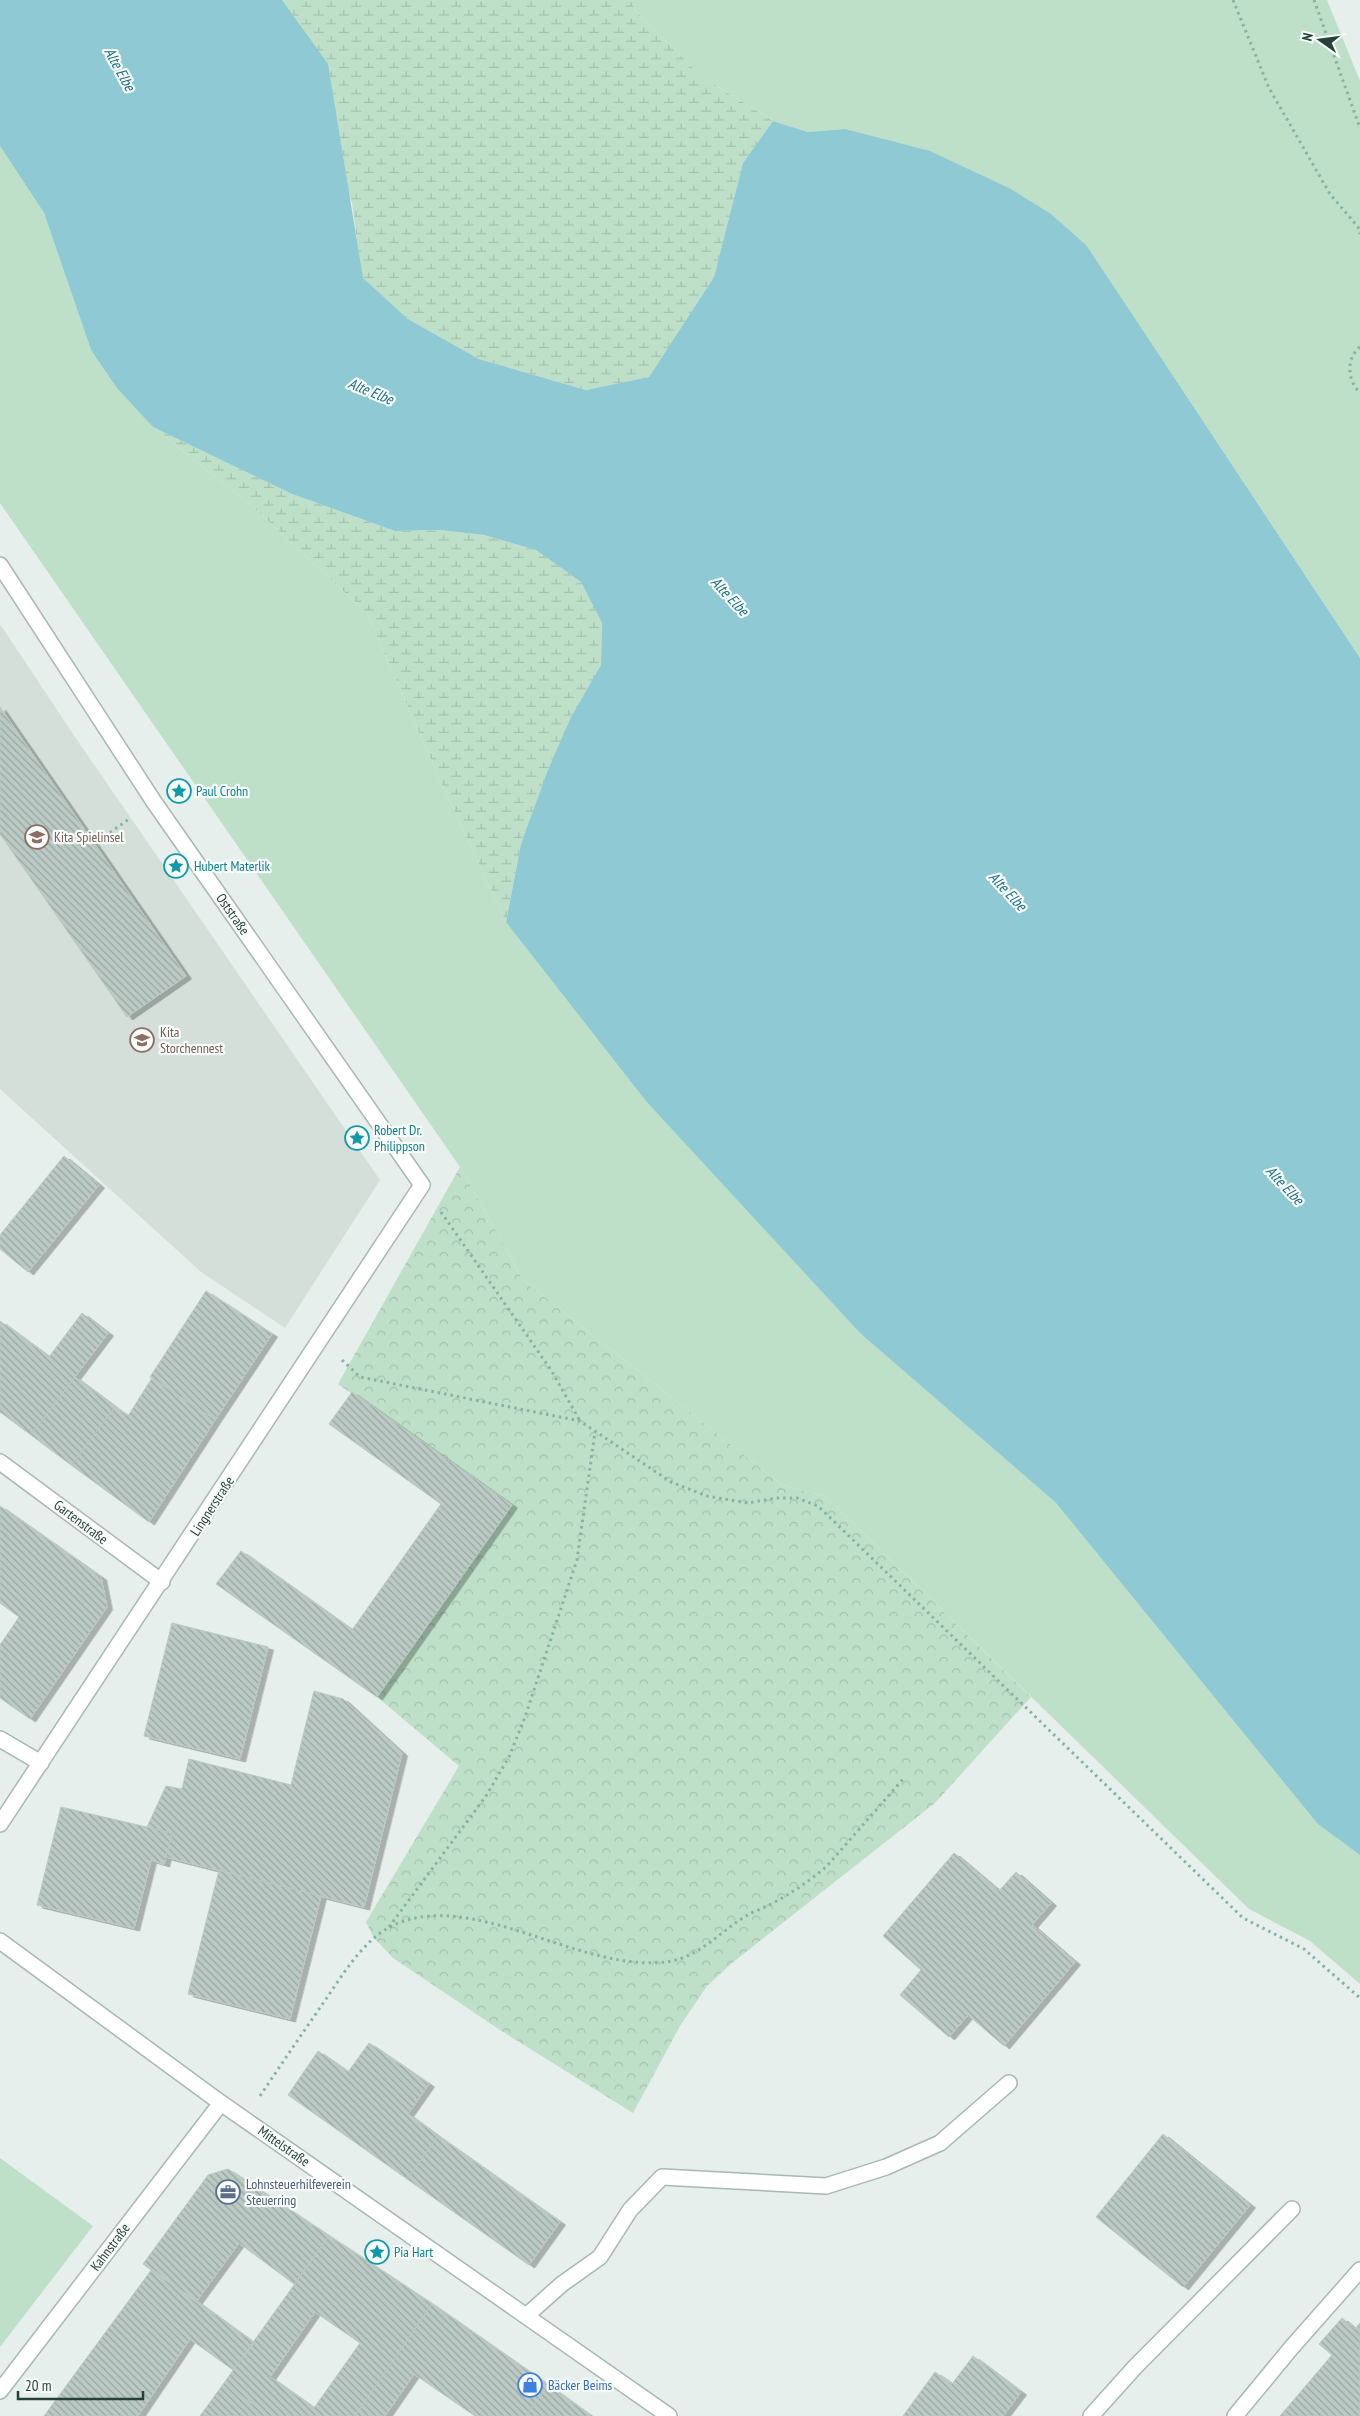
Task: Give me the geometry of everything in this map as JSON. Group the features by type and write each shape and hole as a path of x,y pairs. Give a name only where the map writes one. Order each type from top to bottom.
{"street":[{"name":"Oststraße","path":"0,565 154,802 422,1185"},
{"name":"Lingnerstraße","path":"0,1824 162,1582 422,1185"},
{"name":"Gartenstraße","path":"0,1462 162,1582"},
{"path":"0,1739 41,1763"},
{"name":"Mittelstraße","path":"0,1940 244,2119 670,2416"},
{"path":"526,2316 562,2284 600,2257 630,2210 662,2178 826,2186 886,2167 940,2143 1010,2083"},
{"name":"Kahnstraße","path":"0,2391 221,2102"},
{"path":"1091,2416 1135,2368 1292,2209"},
{"path":"1235,2416 1292,2347 1360,2270"}],"path":[{"path":"1233,0 1269,88 1330,194 1358,227 1360,234"},
{"path":"1314,0 1360,128"},
{"path":"1360,347 1350,365 1350,380 1360,393"},
{"path":"94,844 154,802"},
{"path":"422,1185 551,1370 580,1421"},
{"path":"321,1341 360,1377 580,1421 671,1482 707,1496 748,1503 776,1498 797,1498 818,1506 1243,1918 1304,1950 1360,1998"},
{"path":"389,1928 486,1796 509,1756 525,1717 577,1560 596,1432"},
{"path":"244,2119 345,1972 374,1938 389,1928 414,1918 464,1918 494,1924 541,1940 616,1959 637,1962 674,1961 689,1955 746,1916 772,1904 826,1867 904,1778"}],"shaded area":[{"name":"Kita Storchennest","path":"0,624 73,734 380,1180 285,1328 201,1272 0,1089"}],"green space":[{"path":"282,0 630,0 636,11 701,76 773,121 743,163 714,277 649,377 586,390 479,359 408,319 362,278 352,203"},
{"path":"630,0 1327,0 1360,81 1360,658 1087,246 845,129 808,132 773,121 701,76 636,11"},
{"path":"0,146 44,213 91,350 153,427 254,508 367,613 443,787 506,922 861,1334 1056,1503 1318,1823 1360,1855 1360,1984 1310,1941 1249,1909 825,1496 782,1485 523,1280 460,1167 0,503"},
{"path":"153,427 292,494 395,531 440,530 484,535 536,550 581,582 602,623 601,666 571,717 521,844 506,922 443,787 367,613 254,508"},
{"path":"460,1167 523,1280 782,1485 825,1496 1031,1697 935,1803 732,1963 707,1986 680,2026 633,2113 500,2030 393,1958 374,1938 366,1922 459,1766 377,1697 511,1505 338,1384"},
{"path":"0,2158 93,2226 0,2347"}],"water":[{"name":"Alte Elbe","path":"0,0 282,0 328,64 363,278 408,319 479,359 586,390 649,377 714,277 743,163 773,121 808,132 845,129 930,151 1011,189 1051,214 1087,246 1360,658 1360,1855 1318,1824 1056,1503 861,1334 646,1101 506,922 521,844 548,770 571,717 601,665 602,623 581,582 536,550 484,535 440,530 395,531 292,494 153,427 117,388 91,350 44,213 0,146"}],"building":[{"path":"0,707 186,976 127,1017 0,834"},
{"path":"64,1156 99,1185 28,1272 0,1249 0,1235"},
{"path":"206,1291 272,1334 215,1420 150,1377"},
{"path":"82,1313 108,1333 31,1435 0,1412 0,1321 49,1357"},
{"path":"75,1377 115,1407 71,1465 31,1435"},
{"path":"152,1378 215,1420 149,1522 71,1465 115,1407 128,1416"},
{"path":"352,1392 512,1505 377,1697 216,1584 241,1551 352,1630 441,1504 329,1424"},
{"path":"0,1506 101,1577 107,1607 30,1719 0,1698 0,1645 19,1617 0,1603"},
{"path":"172,1623 268,1647 240,1759 144,1736"},
{"path":"314,1691 343,1699 402,1753 364,1907 166,1857 172,1833 147,1827 166,1786 182,1789 189,1759 291,1785"},
{"path":"61,1807 172,1833 164,1864 151,1860 134,1928 37,1905"},
{"path":"954,1853 999,1891 1016,1872 1051,1903 1032,1925 1075,1962 1004,2046 968,2015 949,2037 900,1995 921,1970 883,1936"},
{"path":"219,1870 321,1896 290,2019 188,1994"},
{"path":"369,2043 429,2084 408,2114 438,2136 407,2179 288,2095 318,2051 348,2072"},
{"path":"1163,2134 1250,2205 1183,2287 1096,2217"},
{"path":"438,2136 560,2222 529,2265 407,2179"},
{"path":"228,2169 329,2236 294,2284 239,2243 196,2302 143,2264 208,2175"},
{"path":"329,2236 432,2304 355,2416 269,2416 224,2383","holes":["315,2312 360,2343 314,2408 270,2377"]},
{"path":"152,2269 254,2343 233,2370 190,2339 138,2416 44,2416"},
{"path":"432,2304 548,2385 526,2416 475,2416 414,2374 385,2416 355,2416"},
{"path":"1342,2318 1355,2329 1360,2323 1360,2416 1280,2416 1332,2355 1319,2344"},
{"path":"973,2356 1021,2392 1003,2416 903,2416 935,2372 952,2384"},
{"path":"224,2383 269,2416 200,2416"},
{"path":"548,2385 591,2416 526,2416"}],"place":[{"name":"Paul Crohn","path":"179,791"},
{"name":"Kita Spielinsel","path":"37,837"},
{"name":"Hubert Materlik","path":"176,866"},
{"name":"Kita Storchennest","path":"142,1040"},
{"name":"Robert Dr. Philippson","path":"357,1138"},
{"name":"Lohnsteuerhilfeverein Steuerring","path":"228,2192"},
{"name":"Pia Hart","path":"377,2252"},
{"name":"Bäcker Beims","path":"530,2385"}]}
